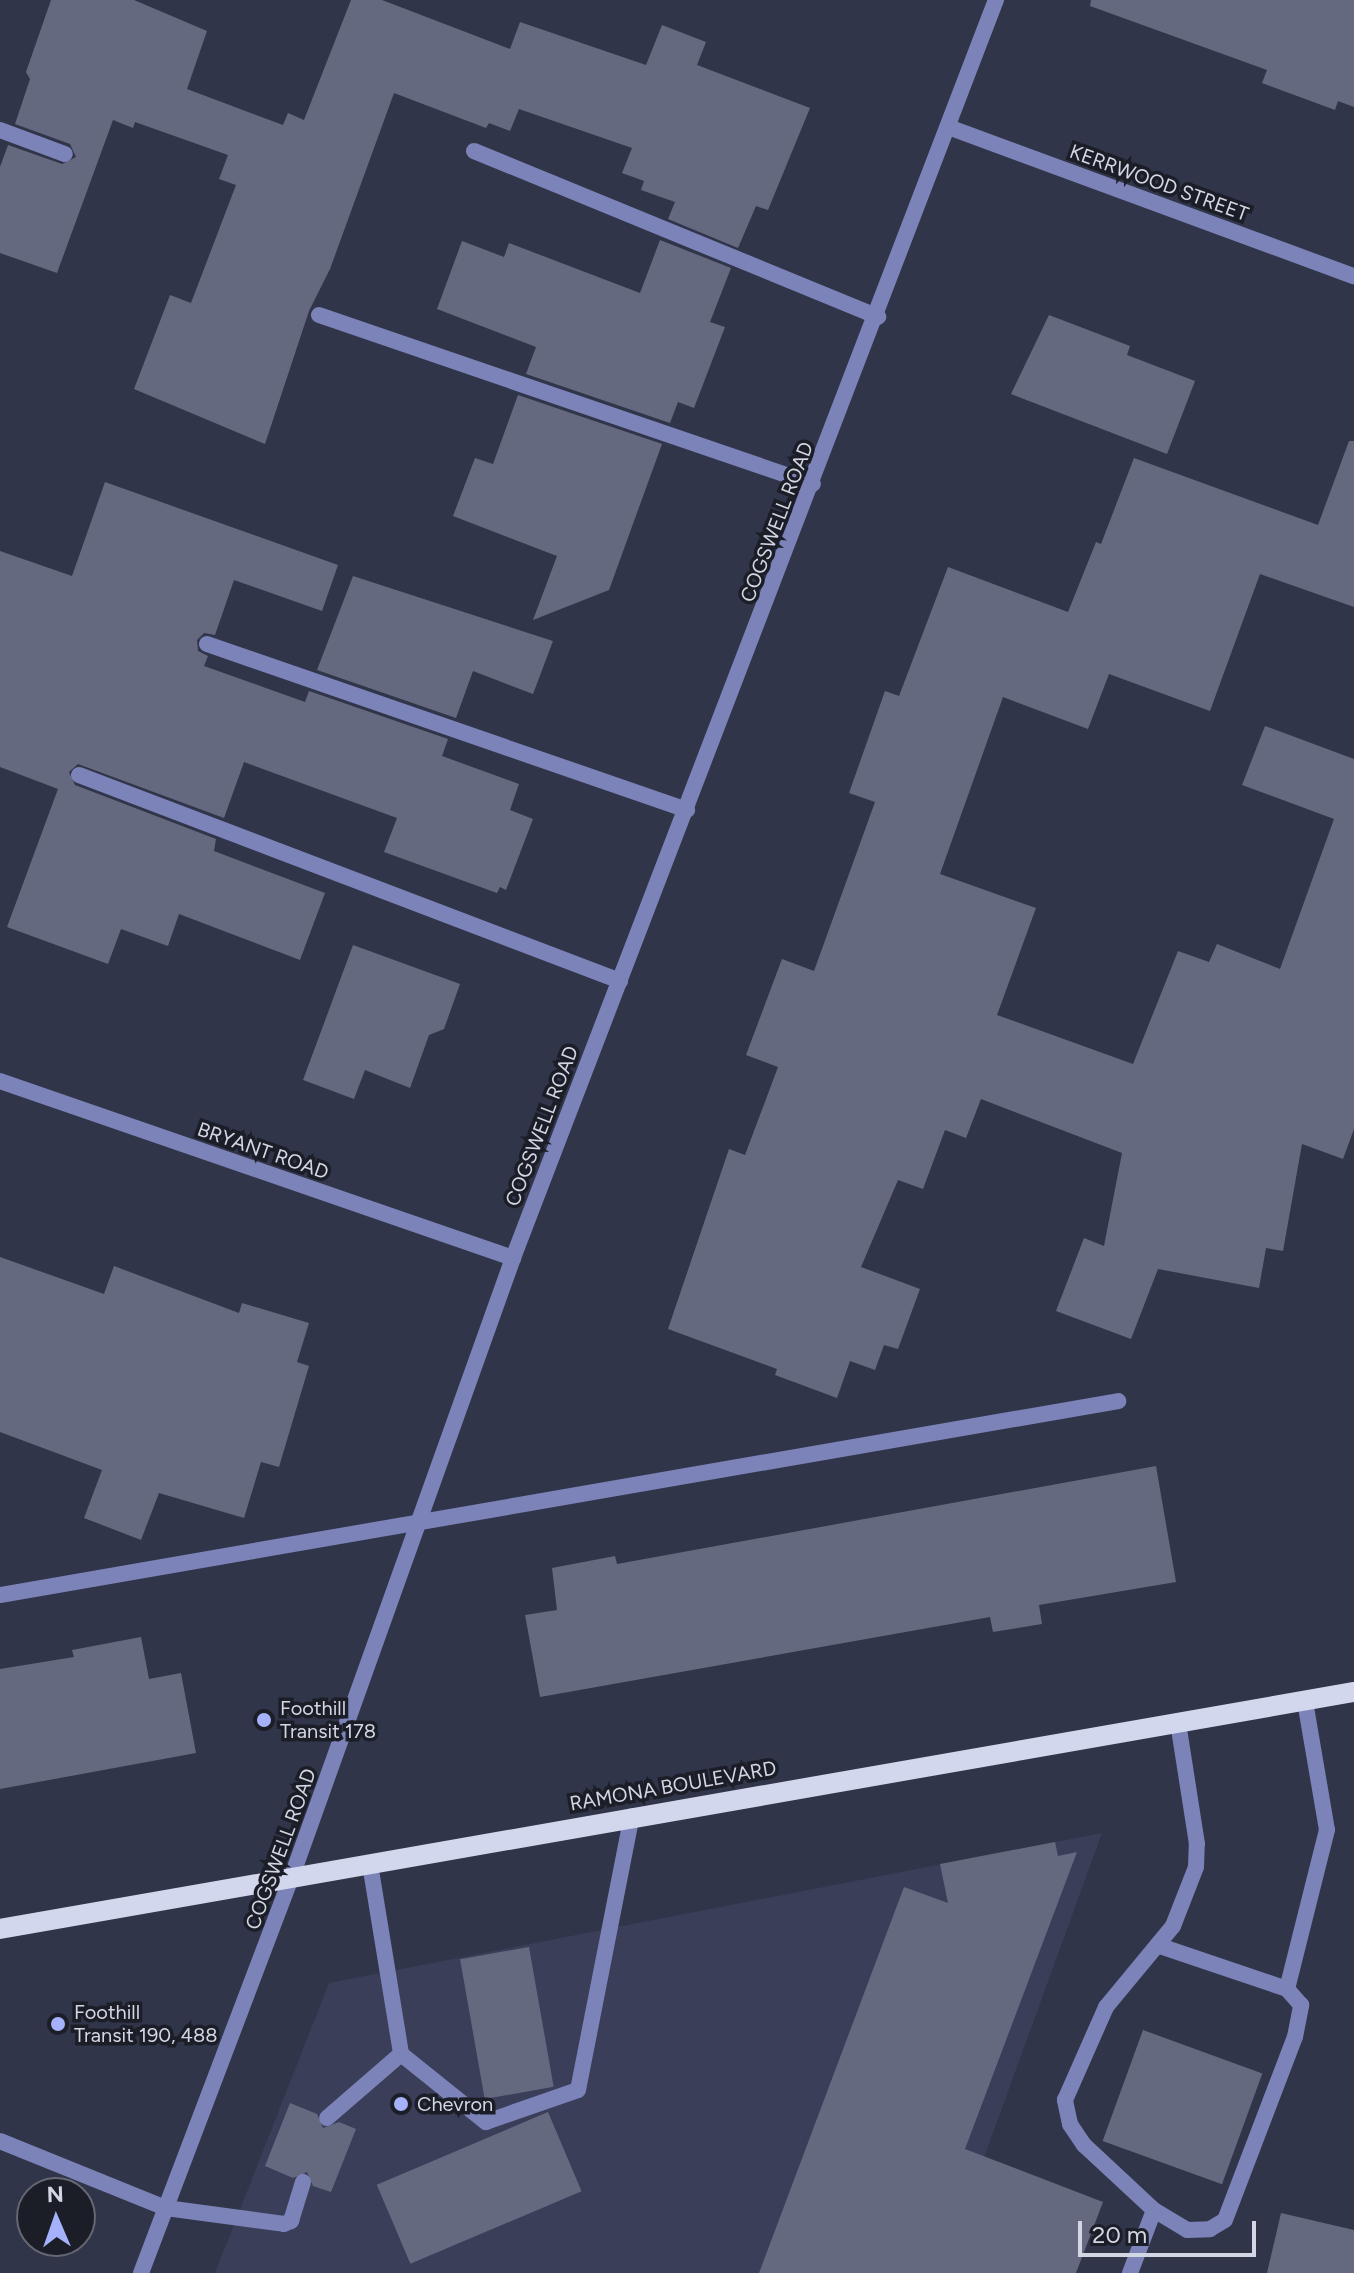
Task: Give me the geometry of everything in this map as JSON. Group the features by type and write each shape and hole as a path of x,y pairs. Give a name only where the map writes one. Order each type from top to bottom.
{"main road":[{"name":"RAMONA BOULEVARD","path":"0,1929 1354,1692"}],"street":[{"name":"COGSWELL ROAD","path":"141,2273 292,1876 513,1258 951,128 996,0"},
{"name":"KERRWOOD STREET","path":"951,128 1354,276"},
{"path":"0,130 65,154"},
{"path":"474,151 878,317"},
{"path":"319,315 813,484"},
{"path":"207,644 687,810"},
{"path":"79,775 620,981"},
{"name":"BRYANT ROAD","path":"0,1081 513,1258"},
{"path":"0,1595 1118,1401"},
{"path":"1287,1989 1327,1830 1305,1701"},
{"path":"1157,1945 1287,1989 1301,2005 1295,2037 1225,2220 1210,2229 1187,2230 1154,2210 1084,2145 1070,2124 1065,2100 1106,2007 1157,1945 1173,1926 1196,1867 1197,1844 1178,1722"},
{"path":"370,1864 401,2054 486,2122 578,2090 632,1816"},
{"path":"327,2118 401,2054"},
{"path":"0,2141 166,2208 284,2224 291,2221 303,2182"},
{"path":"1130,2273 1154,2210"}],"shaded area":[{"path":"1102,1833 942,2273 215,2273 329,1983"}],"building":[{"path":"51,0 134,0 207,31 187,89 283,125 288,113 304,120 351,0 382,0 510,49 520,22 646,65 662,25 706,42 697,65 810,108 768,210 756,206 738,248 668,219 675,202 641,190 644,181 622,173 632,148 519,109 510,131 489,123 486,128 394,93 330,269 309,311 265,444 134,389 170,295 191,303 236,185 219,179 228,155 135,122 133,128 113,120 57,273 0,253 0,167 8,145 62,164 76,157 70,144 15,124 30,79 26,72"},
{"path":"1091,0 1354,0 1354,107 1338,101 1335,110 1262,83 1267,70 1090,6"},
{"path":"660,240 731,268 710,322 725,327 694,408 678,402 670,423 526,374 536,347 437,309 462,241 504,257 509,243 640,293"},
{"path":"1049,315 1130,346 1127,355 1195,381 1167,454 1011,394"},
{"path":"518,395 662,444 609,590 533,620 557,556 453,516 475,458 493,464"},
{"path":"1349,441 1354,441 1354,607 1260,574 1210,711 1109,674 1088,729 1003,697 940,874 1036,908 997,1015 1133,1064 1178,951 1209,962 1217,944 1280,969 1334,819 1242,785 1265,726 1354,759 1354,1129 1343,1159 1302,1144 1283,1251 1266,1248 1259,1288 1158,1269 1131,1339 1056,1311 1084,1238 1104,1246 1122,1153 981,1099 966,1138 945,1130 923,1189 898,1180 861,1267 920,1289 898,1349 884,1345 875,1370 850,1361 837,1398 775,1375 777,1369 668,1329 729,1149 745,1155 778,1067 746,1055 782,959 814,971 875,802 849,793 885,691 899,696 948,567 1068,612 1096,542 1101,544 1134,458 1318,525"},
{"path":"105,482 338,565 322,611 234,580 215,635 204,633 197,640 198,651 208,656 204,666 305,702 309,691 448,739 442,756 519,784 510,810 533,819 506,890 500,887 497,893 384,852 397,818 244,762 224,818 78,764 69,772 75,785 216,839 214,851 325,893 300,960 179,914 168,946 121,929 108,964 7,927 58,789 0,767 0,551 72,576"},
{"path":"353,576 553,641 533,694 473,671 456,718 317,670"},
{"path":"353,945 460,984 444,1029 429,1035 410,1088 365,1070 354,1099 303,1080"},
{"path":"0,1257 104,1294 114,1266 239,1313 242,1303 309,1323 297,1362 309,1366 279,1467 261,1462 244,1518 159,1493 141,1540 84,1518 102,1470 0,1432"},
{"path":"1156,1466 1176,1582 1039,1605 1042,1624 993,1632 990,1617 540,1697 525,1615 557,1610 552,1568 615,1556 617,1564"},
{"path":"141,1637 149,1679 181,1673 196,1753 0,1789 0,1669 74,1657 72,1650"},
{"path":"1055,1842 1058,1856 1077,1852 965,2149 1103,2202 1076,2273 759,2273 904,1887 948,1903 940,1864"},
{"path":"529,1947 554,2087 485,2099 460,1959"},
{"path":"1143,2030 1262,2073 1222,2184 1103,2141"},
{"path":"290,2103 317,2114 323,2128 339,2122 356,2129 331,2192 313,2186 307,2172 293,2178 265,2166"},
{"path":"548,2112 582,2191 410,2264 377,2185"},
{"path":"1281,2213 1354,2230 1354,2273 1267,2273"}],"place":[{"name":"Foothill Transit 178","path":"264,1720"},
{"name":"Foothill Transit 190, 488","path":"58,2024"},
{"name":"Chevron","path":"401,2104"}]}
